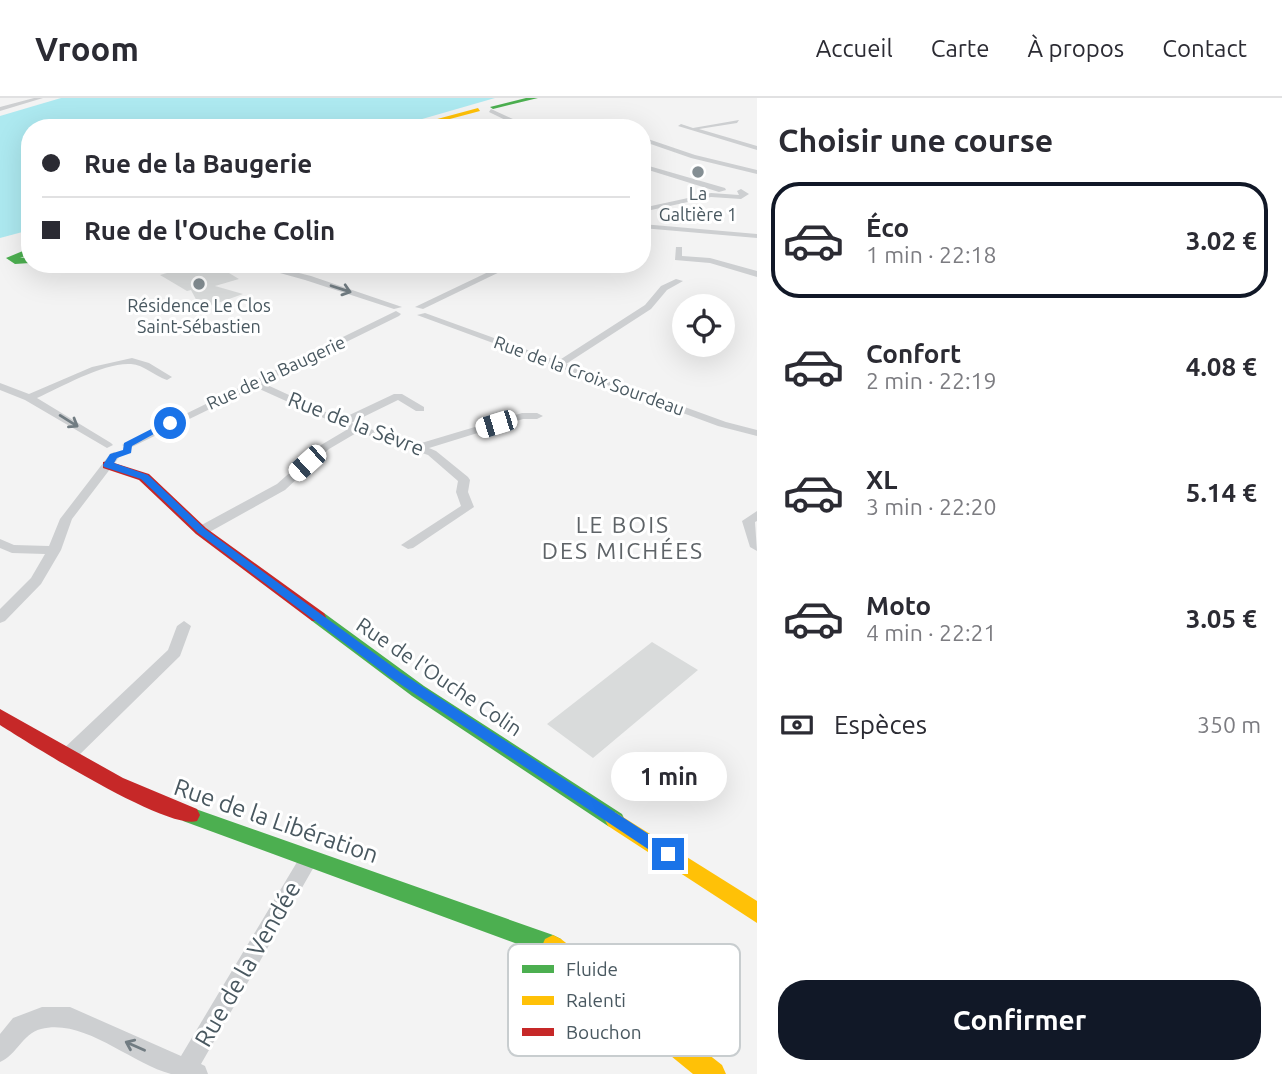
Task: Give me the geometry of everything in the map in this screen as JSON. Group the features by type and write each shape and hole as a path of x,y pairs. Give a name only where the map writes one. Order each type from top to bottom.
{"street":[{"path":"0,101 25,98"},
{"path":"0,109 40,98"},
{"path":"445,119 535,98"},
{"path":"487,109 509,119"},
{"path":"691,129 737,121"},
{"path":"681,126 757,148"},
{"path":"651,142 693,157 757,172"},
{"path":"740,168 757,162"},
{"path":"651,169 721,192 746,194"},
{"path":"651,208 721,192"},
{"path":"651,227 757,236"},
{"path":"679,257 710,261 757,274"},
{"path":"288,273 308,278 396,315 421,311 495,273"},
{"path":"558,365 648,307 664,288 679,281"},
{"name":"Rue de la Croix Sourdeau","path":"421,311 558,365 738,429 757,433"},
{"name":"Rue de la Baugerie","path":"109,455 125,453 129,449 128,445 396,315"},
{"path":"29,398 115,363 131,361 167,377"},
{"name":"Rue de la Sèvre","path":"254,383 356,429 432,453 464,480 462,492 468,507 408,545"},
{"name":"Rue de l'Ouche Colin","path":"0,386 29,398 144,477 201,531 418,691 757,912"},
{"path":"341,423 398,396 420,409"},
{"path":"418,448 522,416 537,416"},
{"path":"201,531 281,487 325,447 356,429"},
{"path":"0,618 36,581 54,550 66,519 109,455"},
{"path":"757,515 748,521 757,547"},
{"path":"0,543 12,549 54,550"},
{"path":"66,757 175,652 184,626"},
{"name":"Rue de la Libération","path":"0,716 66,757 149,801 550,944"},
{"name":"Rue de la Vendée","path":"0,1051 22,1026 42,1018 70,1017 192,1072 310,858"},
{"name":"Rue de la Libération","path":"690,1056 713,1074"}],"water":[{"path":"61,98 495,98 422,119 21,119 21,232 0,238 0,116"}],"building":[{"name":"Résidence Le Clos Saint-Sébastien","path":"229,273 239,279 215,286 243,294 201,309 191,290 187,291 160,275"},
{"path":"652,642 698,670 593,758 547,724"}],"traffic: fast":[{"path":"493,107 535,98"},
{"path":"21,254 11,258 21,261"},
{"path":"318,617 418,691 615,820"},
{"path":"190,815 547,944"}],"traffic: slow":[{"path":"442,119 478,110"},
{"path":"615,820 757,913"},
{"path":"690,1056 713,1074"}],"traffic: jam":[{"path":"108,465 144,477 201,531 318,617"},
{"path":"0,716 116,783 190,815"}],"place":[{"name":"La Galtière 1","path":"698,172"},
{"name":"Résidence Le Clos Saint-Sébastien","path":"199,284"}],"district":[{"name":"LE BOIS DES MICHÉES","path":"623,538"}],"route":[{"path":"170,423 128,445 128,451 114,456 108,465 144,477 201,531 418,691 668,854"}]}
